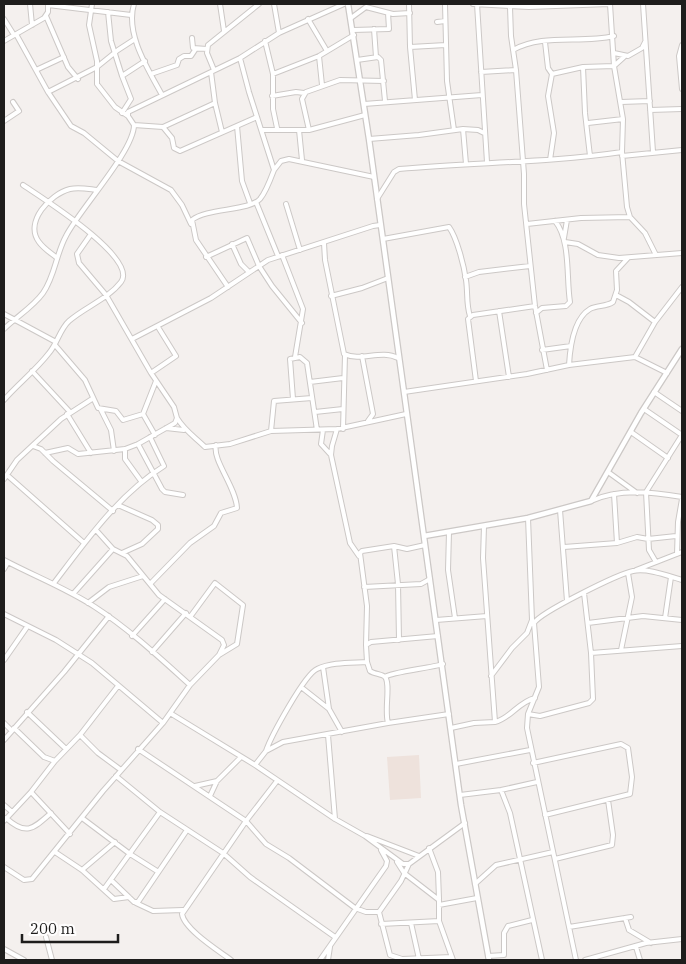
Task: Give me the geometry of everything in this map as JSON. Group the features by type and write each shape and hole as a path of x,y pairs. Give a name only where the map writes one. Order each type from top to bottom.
{"street":[{"path":"30,4 32,25"},
{"path":"78,78 64,58 46,16 48,4 131,15"},
{"path":"92,4 90,38 97,67 97,84 122,113 128,116 134,125"},
{"path":"134,4 131,15 136,39 162,96"},
{"path":"220,4 224,32"},
{"path":"222,132 215,103 212,71 207,49 212,41 259,4"},
{"path":"274,4 278,33"},
{"path":"324,4 326,11"},
{"path":"128,116 131,110 240,58 278,33 344,4"},
{"path":"348,4 361,82 460,796 488,958 503,958 505,929 511,925 532,920"},
{"path":"409,4 410,47 415,100"},
{"path":"446,4 445,21 449,98 454,130"},
{"path":"473,4 510,7 609,4 614,36 614,66 624,120 622,154 630,218"},
{"path":"477,4 487,162"},
{"path":"643,4 653,152"},
{"path":"351,18 366,7 388,13 410,12"},
{"path":"510,7 530,266 542,350 547,370"},
{"path":"108,12 114,53 131,99 122,113"},
{"path":"273,74 319,56 353,32 390,28 388,13"},
{"path":"4,41 46,16"},
{"path":"4,19 71,126 118,161 171,190 182,205 196,240 228,287"},
{"path":"308,19 327,51"},
{"path":"437,22 445,21"},
{"path":"374,30 376,57"},
{"path":"513,50 528,42 597,40 614,36"},
{"path":"151,74 177,66 178,59 184,56 191,56 195,50 192,38"},
{"path":"48,92 97,67 136,39"},
{"path":"552,74 583,67 614,66 624,57 642,48 646,40"},
{"path":"265,42 273,74 272,96 277,128"},
{"path":"545,42 548,68 552,74 548,96 554,139 550,160"},
{"path":"682,45 682,89"},
{"path":"410,47 446,46"},
{"path":"195,50 207,49"},
{"path":"614,53 624,57"},
{"path":"319,56 318,62 322,85"},
{"path":"357,60 376,57 381,60 385,101"},
{"path":"36,70 64,58"},
{"path":"240,58 274,170"},
{"path":"122,76 145,61"},
{"path":"583,67 585,113 588,123 590,156"},
{"path":"481,72 516,70"},
{"path":"272,96 296,92 304,94 322,85 346,80 361,82 384,81"},
{"path":"304,94 303,103 310,130"},
{"path":"364,104 482,95"},
{"path":"621,102 650,101"},
{"path":"4,121 19,111 13,102"},
{"path":"134,125 163,127 215,103"},
{"path":"650,110 682,109"},
{"path":"262,130 277,128 310,130 365,115"},
{"path":"163,127 172,138 174,148 180,151 257,117"},
{"path":"588,123 624,120"},
{"path":"4,329 44,292 53,274 57,258 67,234 118,161 134,125"},
{"path":"237,126 242,181 250,203"},
{"path":"369,139 420,136 463,129 472,129 484,133"},
{"path":"463,129 466,164"},
{"path":"299,130 302,160"},
{"path":"377,199 398,170 487,162 523,163 590,156 682,150"},
{"path":"191,224 194,218 256,202 262,195 274,170 286,159 302,160 374,177"},
{"path":"4,400 56,344 68,321 122,282 123,273 116,260 76,220 23,185"},
{"path":"57,258 46,250 36,236 38,216 47,202 69,189 97,190"},
{"path":"256,202 303,309 295,357 290,361 293,399"},
{"path":"286,204 300,250"},
{"path":"625,216 628,212"},
{"path":"527,224 625,216 630,218 645,233 656,255"},
{"path":"536,313 542,308 566,306 569,303 565,240 568,220"},
{"path":"555,221 565,240 578,244 598,255 628,258 682,253"},
{"path":"132,339 158,327 280,255 380,225"},
{"path":"383,238 448,227 453,233 465,277 470,316 467,323 476,381"},
{"path":"91,234 76,258 106,295 151,373 174,407 177,418 184,430"},
{"path":"206,257 247,238 259,266 272,286 302,322"},
{"path":"324,243 324,256 331,296 345,355 343,429"},
{"path":"232,244 241,264 249,272"},
{"path":"569,365 571,346 580,320 585,313 595,307 610,305 613,302 616,295 616,271 628,258"},
{"path":"465,277 479,272 530,266"},
{"path":"331,296 362,288 388,278"},
{"path":"635,357 655,322 682,287"},
{"path":"616,295 629,302 655,322"},
{"path":"470,316 535,306"},
{"path":"499,311 509,377"},
{"path":"4,314 12,321 56,344 91,390 92,399 101,410 111,430 114,450"},
{"path":"151,373 176,356 158,327"},
{"path":"542,350 571,346"},
{"path":"591,501 654,392 682,348"},
{"path":"345,355 390,355 398,358"},
{"path":"362,356 372,414 366,423"},
{"path":"295,357 304,359 307,362 317,430"},
{"path":"404,392 509,377 569,365 635,357 666,373"},
{"path":"32,371 69,413 91,453"},
{"path":"310,382 343,378"},
{"path":"143,414 156,381"},
{"path":"654,392 682,411"},
{"path":"271,431 274,401 312,398"},
{"path":"84,543 5,477 17,460 69,413 92,399"},
{"path":"315,412 343,408"},
{"path":"644,409 682,435 646,492 649,550 656,562"},
{"path":"101,410 116,411 123,420 143,414"},
{"path":"143,414 155,434"},
{"path":"166,428 184,430 199,439 205,447 230,444 271,431 337,430 406,414"},
{"path":"45,453 68,448 78,454 125,449 150,438 175,423 177,418"},
{"path":"323,430 321,444 331,456"},
{"path":"337,430 331,456 350,543 359,556 368,621 367,662 370,672 385,678"},
{"path":"631,432 668,458"},
{"path":"54,583 84,543 118,505 141,481 164,465 150,438"},
{"path":"138,444 165,492 183,495"},
{"path":"150,584 190,543 214,526 221,514 237,508 231,483 215,454 216,445"},
{"path":"33,446 45,453 113,511"},
{"path":"125,449 125,459 141,481"},
{"path":"608,472 637,493"},
{"path":"424,536 528,518 614,494 646,492 682,498 676,536 677,554"},
{"path":"614,494 616,543"},
{"path":"118,505 152,520 158,525 158,529 142,544 122,553"},
{"path":"560,510 567,601"},
{"path":"491,676 527,633 532,620 528,518"},
{"path":"484,526 483,558 486,616 495,722"},
{"path":"96,530 113,549 122,553 165,599 222,640 224,645 219,655"},
{"path":"449,532 448,570 455,618"},
{"path":"564,547 616,543 637,537 648,539 676,536"},
{"path":"354,549 362,550 394,546 407,549 425,545"},
{"path":"394,546 398,584 399,640"},
{"path":"73,594 113,549"},
{"path":"359,556 362,550"},
{"path":"576,960 530,750 527,728 528,714 540,686 534,623 539,616 567,601 628,573 682,552"},
{"path":"4,569 6,561 54,583 109,616 190,685"},
{"path":"634,571 682,580"},
{"path":"622,650 626,618 632,597 628,573"},
{"path":"88,603 109,587 143,576"},
{"path":"665,618 672,577"},
{"path":"364,587 421,584 430,579"},
{"path":"4,867 24,880 29,880 55,852 116,776 163,722 190,685 219,655 238,644 243,605 215,583 188,615 152,652"},
{"path":"528,714 540,716 589,702 593,699 592,653 584,593"},
{"path":"132,636 165,599"},
{"path":"4,614 27,627 43,633 78,654 163,722"},
{"path":"4,740 109,616"},
{"path":"436,620 486,616"},
{"path":"588,623 643,616 682,620"},
{"path":"4,660 27,627"},
{"path":"366,645 371,642 438,636"},
{"path":"592,653 682,646"},
{"path":"255,765 266,750 272,734 310,674 324,667 367,662"},
{"path":"385,678 391,674 443,664"},
{"path":"324,667 329,709"},
{"path":"385,678 388,693 385,709 388,723"},
{"path":"51,813 28,830 16,827 5,820 80,735 118,686"},
{"path":"301,687 329,709 342,732"},
{"path":"451,728 502,720 524,701 535,698"},
{"path":"27,712 66,749"},
{"path":"170,713 255,765 335,819 365,836 397,862 404,873 439,900"},
{"path":"266,750 283,742 449,714"},
{"path":"4,723 44,757 56,761"},
{"path":"80,735 98,754 121,770"},
{"path":"328,735 335,819"},
{"path":"533,763 576,753 625,745 630,762 632,793 545,815"},
{"path":"138,750 246,821 266,844 355,908 366,912 379,912"},
{"path":"456,764 530,750"},
{"path":"210,796 217,781 240,757"},
{"path":"116,776 160,812 223,853 250,877 335,937"},
{"path":"194,786 217,781"},
{"path":"231,960 190,928 182,918 183,910 277,781"},
{"path":"460,796 537,782"},
{"path":"501,790 510,813 542,960"},
{"path":"31,792 70,834"},
{"path":"555,859 612,844 613,835 608,800"},
{"path":"4,804 12,812"},
{"path":"104,890 160,812"},
{"path":"82,818 130,854 157,871"},
{"path":"428,848 438,872 440,921 452,959 402,959 390,955 379,912 409,864 428,848 465,822"},
{"path":"136,902 187,830"},
{"path":"365,836 419,856"},
{"path":"82,870 115,842"},
{"path":"320,960 386,866 387,861 380,848"},
{"path":"55,852 82,870 114,899 130,897"},
{"path":"475,884 492,868 520,859 553,852"},
{"path":"397,862 409,864"},
{"path":"111,880 136,902 154,911 183,910"},
{"path":"439,905 477,898"},
{"path":"569,927 631,917"},
{"path":"624,918 629,930 650,943"},
{"path":"381,924 440,921"},
{"path":"411,923 419,959"},
{"path":"46,937 52,960"},
{"path":"585,960 650,943 682,938"},
{"path":"328,960 330,945"},
{"path":"636,947 640,960"},
{"path":"4,949 24,960"}],"shaded area":[{"path":"419,755 421,798 390,800 387,757"}]}
